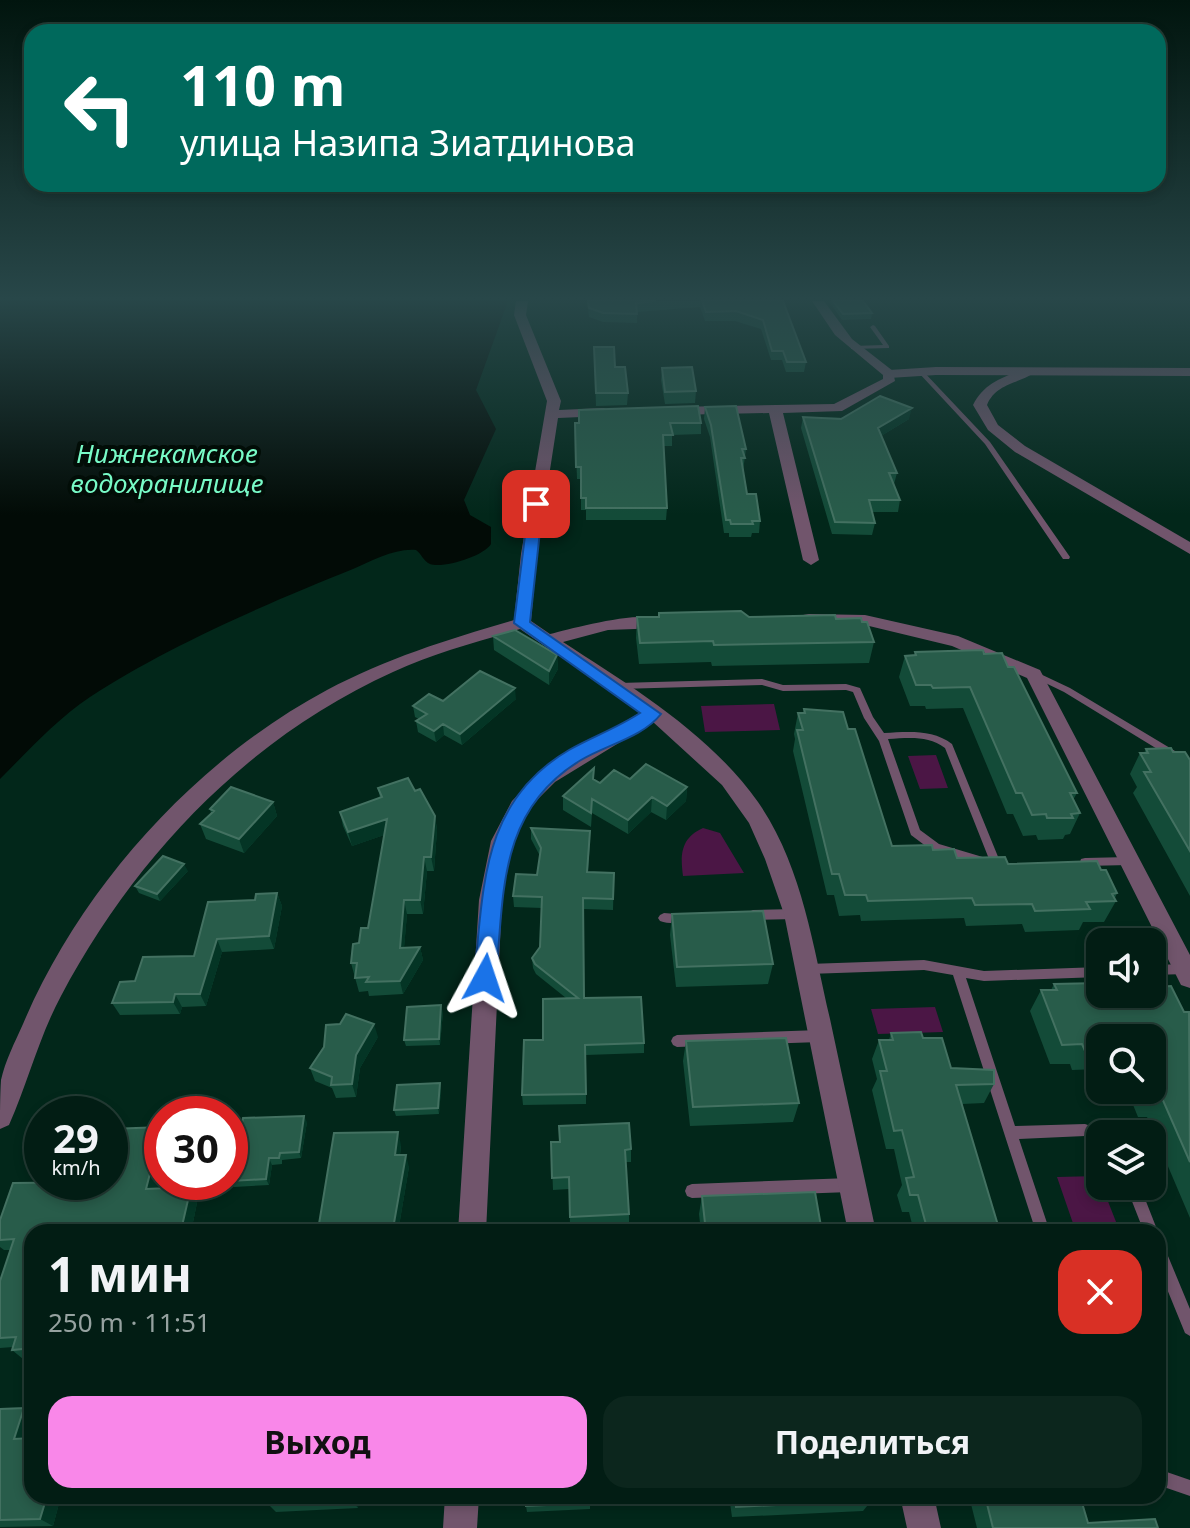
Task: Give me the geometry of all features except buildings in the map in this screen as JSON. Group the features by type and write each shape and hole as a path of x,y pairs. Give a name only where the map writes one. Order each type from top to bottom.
{"street":[{"path":"522,623 529,554 554,401 543,372"},
{"path":"661,411 837,408 849,405 889,381 889,374 906,372"},
{"path":"1028,372 993,387 983,397 980,405 993,427 1020,449 1190,549"},
{"path":"775,409 811,560"},
{"path":"552,414 617,412"},
{"path":"782,620 844,618 875,622 968,645 1034,674 1188,973"},
{"path":"547,640 608,625 674,622"},
{"path":"522,623 652,714 713,763 751,809 780,867 795,914 860,1224"},
{"path":"0,1116 52,988 118,886 163,829 205,787 286,722 330,696 384,669 432,650 522,623"},
{"path":"472,1224 478,1057 494,876 502,840 518,808 544,779 574,756 652,714"},
{"path":"460,1528 462,1504"},
{"path":"919,1504 924,1528"}],"lane":[{"path":"921,372 988,443 1066,557"},
{"path":"1034,674 1190,765"},
{"path":"613,686 762,682 783,688 846,687 860,693 868,715 883,736 919,837 935,847 1000,864 949,746 941,739 928,735 883,736"},
{"path":"1073,863 1130,861"},
{"path":"736,916 795,914"},
{"path":"664,918 693,917"},
{"path":"806,969 924,965 984,976 1086,972"},
{"path":"957,970 1040,1224"},
{"path":"1166,971 1188,973"},
{"path":"677,1041 820,1036"},
{"path":"1010,1133 1086,1130"},
{"path":"692,1191 852,1185"},
{"path":"1138,1200 1148,1224"},
{"path":"1166,1269 1190,1328"},
{"path":"1166,1480 1190,1488"}],"shaded area":[{"path":"774,704 780,730 705,732 701,706"},
{"path":"936,755 948,788 920,789 908,756"},
{"path":"703,828 720,833 744,873 683,876 686,842"},
{"path":"935,1007 943,1032 878,1034 871,1009"},
{"path":"1086,1176 1086,1200 1107,1200 1117,1224 1073,1224 1057,1177"}],"water":[{"name":"Нижнекамское водохранилище","path":"0,372 482,372 476,390 496,429 464,500 470,515 491,527 491,544 487,549 444,565 430,564 416,550 392,553 218,627 90,697 54,725 0,779"}],"route":[{"path":"485,978 497,859 502,840 518,808 544,779 574,756 652,714 522,623 536,504"}]}
